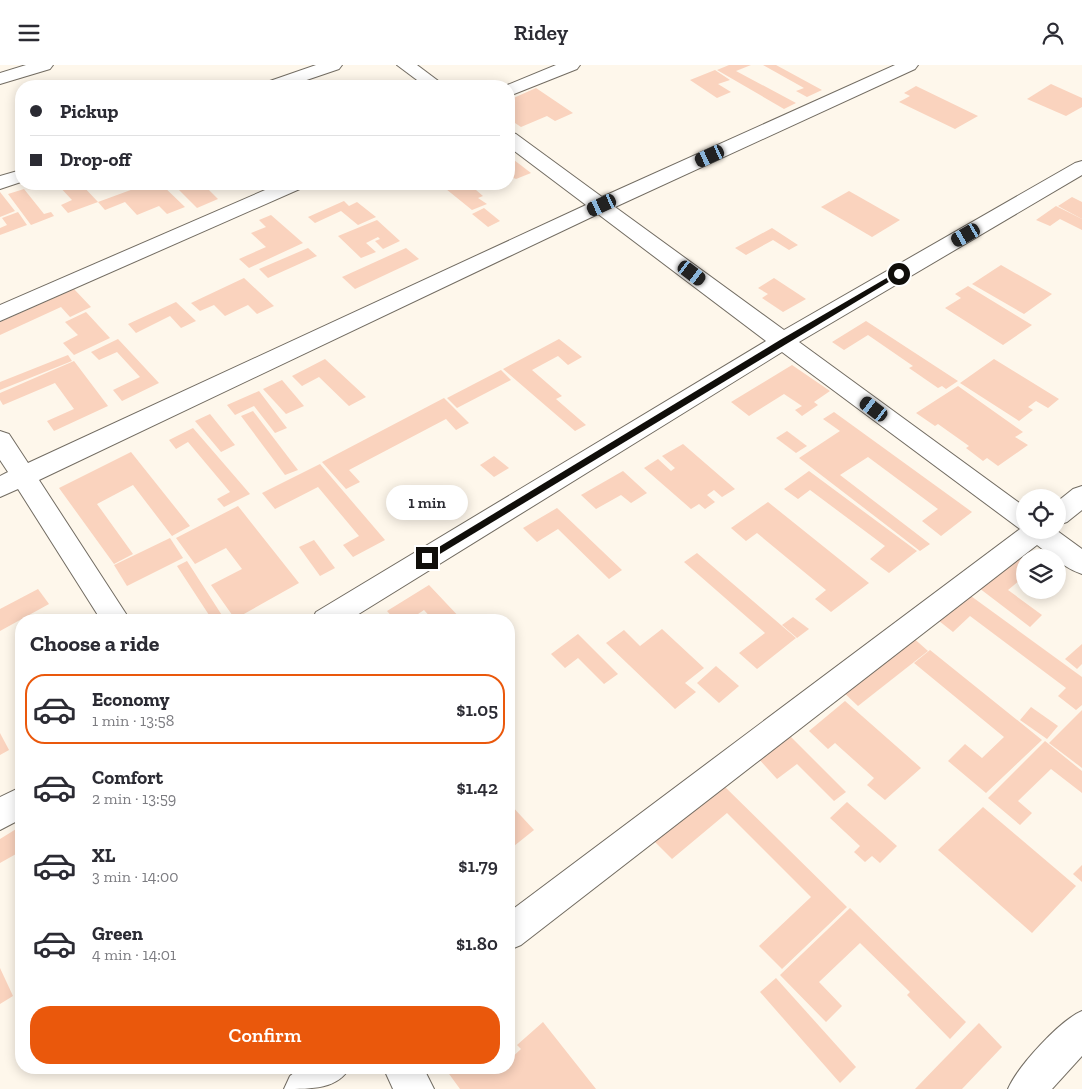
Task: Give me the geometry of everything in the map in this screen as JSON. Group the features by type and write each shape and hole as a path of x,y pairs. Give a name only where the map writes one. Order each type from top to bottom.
{"street":[{"path":"0,79 44,65"},
{"path":"290,80 333,65"},
{"path":"406,65 427,80"},
{"path":"515,88 571,65"},
{"path":"11,481 602,205 909,65"},
{"path":"515,142 602,205 1016,514"},
{"path":"336,614 783,341 1082,167"},
{"path":"0,183 15,177"},
{"path":"0,314 281,190"},
{"path":"0,440 11,481 111,614"},
{"path":"1066,509 1082,496"},
{"path":"515,928 1025,539"},
{"path":"1049,539 1082,563"},
{"path":"0,815 15,806"},
{"path":"1027,1089 1082,1029"},
{"path":"304,1089 323,1074"},
{"path":"405,1074 415,1089"}],"building":[{"path":"729,65 751,65 736,71 796,103 784,109 717,70"},
{"path":"763,65 776,65 822,90 807,97 796,91 804,88"},
{"path":"715,70 730,80 718,84 731,92 717,98 690,80"},
{"path":"1051,84 1082,98 1082,107 1066,116 1027,99"},
{"path":"916,86 978,116 955,129 899,102 910,96 904,93"},
{"path":"536,88 573,113 555,121 547,116 521,127 515,123 515,97"},
{"path":"515,161 531,173 515,179"},
{"path":"25,190 44,214 51,212 54,216 31,225 8,194"},
{"path":"63,190 87,190 98,202 68,213 61,205 72,200"},
{"path":"131,190 167,190 185,207 167,214 159,206 137,215 125,202 105,210 98,202"},
{"path":"179,190 209,190 218,199 197,208"},
{"path":"447,190 476,190 483,196 478,198 487,204 472,210"},
{"path":"849,191 900,220 872,237 821,207"},
{"path":"0,192 15,211 0,217"},
{"path":"1072,197 1082,202 1082,219 1058,206"},
{"path":"344,201 349,206 357,202 376,217 358,225 341,211 315,223 308,217"},
{"path":"1056,206 1082,219 1082,230 1060,219 1050,226 1036,220"},
{"path":"484,208 500,221 488,227 472,214"},
{"path":"18,212 27,225 0,235 0,228 7,225 2,218"},
{"path":"271,215 303,243 249,268 239,259 266,247 251,233 266,227 259,220"},
{"path":"377,220 400,241 383,249 375,241 380,239 378,237 366,243 376,252 361,258 338,236"},
{"path":"772,228 798,245 789,250 773,240 746,255 735,248"},
{"path":"308,248 317,256 268,278 259,269"},
{"path":"406,248 419,259 355,289 342,277"},
{"path":"1001,265 1052,294 1024,314 972,284"},
{"path":"244,278 274,306 257,314 248,305 225,316 214,305 200,311 191,303"},
{"path":"774,278 806,299 783,312 762,298 768,294 758,288"},
{"path":"968,286 1032,325 1003,345 945,308 961,298 955,294"},
{"path":"74,289 91,307 70,317 61,307 0,335 0,322"},
{"path":"176,302 196,321 181,328 170,316 136,333 128,324"},
{"path":"86,312 110,338 74,355 63,343 78,335 65,322"},
{"path":"866,321 958,381 946,389 942,386 938,388 909,368 913,366 868,335 844,350 832,342"},
{"path":"118,339 159,383 122,401 113,390 140,377 117,352 99,360 91,352"},
{"path":"559,339 582,357 568,365 558,356 532,370 562,396 556,399 586,425 575,431 503,369"},
{"path":"68,355 72,361 0,390 0,382"},
{"path":"325,359 366,397 349,406 319,377 302,386 292,376"},
{"path":"994,359 1059,399 1048,408 1036,401 1028,407 1033,410 1019,421 960,383"},
{"path":"74,361 108,406 54,431 47,421 74,409 55,383 3,405 0,400 0,393"},
{"path":"792,365 830,391 814,402 818,405 802,416 795,410 802,406 784,394 749,416 731,402"},
{"path":"501,370 511,380 457,408 447,398"},
{"path":"282,380 304,406 286,414 263,389"},
{"path":"958,386 1023,432 1015,437 1028,445 998,466 987,458 983,461 966,448 969,446 938,424 935,426 916,413"},
{"path":"259,391 287,428 275,433 254,406 235,415 227,405"},
{"path":"444,398 469,423 456,430 446,419 349,470 360,482 346,489 322,462"},
{"path":"253,411 298,470 285,475 241,416"},
{"path":"834,412 972,512 941,536 922,521 938,509 868,457 840,475 930,544 920,551 799,458 840,431 823,419"},
{"path":"210,414 235,445 221,452 195,421"},
{"path":"193,428 250,494 224,507 217,499 230,492 188,442 176,449 169,440"},
{"path":"787,431 807,446 796,453 776,438"},
{"path":"683,444 735,489 722,497 714,490 707,495 715,502 705,509 699,504 691,509 644,468 658,459 671,471 675,468 662,456"},
{"path":"131,452 190,526 172,536 133,485 97,504 133,554 114,564 59,488"},
{"path":"494,456 509,468 494,477 480,465"},
{"path":"320,464 385,540 353,557 343,545 359,536 318,487 275,509 262,493"},
{"path":"623,471 647,493 631,503 621,495 596,509 581,495"},
{"path":"809,471 917,551 889,573 870,559 885,546 810,490 798,499 784,489"},
{"path":"768,502 869,583 831,612 815,599 826,590 757,533 746,541 731,528"},
{"path":"238,506 299,583 244,614 231,614 211,585 242,569 226,548 195,564 176,538"},
{"path":"557,508 622,570 609,579 558,529 537,542 523,528"},
{"path":"170,538 183,558 127,586 114,565"},
{"path":"314,540 335,568 320,576 299,547"},
{"path":"697,553 796,638 757,669 739,653 765,633 684,562"},
{"path":"1016,558 1016,583 1008,590 1016,596 1016,599 1020,599 1042,615 1030,627 979,588"},
{"path":"187,561 221,614 208,614 177,566"},
{"path":"429,585 456,614 428,614 424,610 418,614 390,614 387,611"},
{"path":"38,589 49,604 31,614 15,614 15,623 0,631 0,609"},
{"path":"964,591 1082,677 1082,705 1076,710 1058,696 1066,688 970,616 953,632 934,617"},
{"path":"793,617 809,629 797,638 782,625"},
{"path":"662,629 704,668 685,683 696,692 675,709 606,643 624,630 640,646"},
{"path":"578,634 618,674 604,684 578,658 565,668 551,654"},
{"path":"910,635 928,651 858,706 840,689"},
{"path":"1082,644 1082,664 1077,669 1065,659"},
{"path":"930,650 1042,740 986,793 948,761 965,744 982,758 1004,737 914,663"},
{"path":"716,666 739,686 719,703 697,683"},
{"path":"845,701 921,768 885,800 867,785 874,778 835,743 828,749 809,731"},
{"path":"1031,707 1058,726 1047,739 1020,720"},
{"path":"1082,710 1082,768 1049,743"},
{"path":"0,733 9,750 0,755"},
{"path":"788,734 846,792 834,801 797,764 777,779 757,757"},
{"path":"1045,741 1082,771 1082,793 1051,769 1018,801 1032,813 1020,825 988,798"},
{"path":"721,783 847,907 782,969 759,946 811,897 727,813 672,859 653,840"},
{"path":"847,802 897,846 880,863 872,856 865,862 854,852 860,846 830,818"},
{"path":"983,807 1076,886 1032,933 938,850"},
{"path":"515,809 534,830 515,845"},
{"path":"15,830 15,855 0,863 0,839"},
{"path":"1082,865 1082,882 1073,874"},
{"path":"850,908 966,1022 950,1039 907,995 910,992 860,943 819,982 842,1006 826,1022 780,975"},
{"path":"0,968 13,996 0,1004"},
{"path":"776,978 856,1067 840,1083 760,992"},
{"path":"543,1022 596,1089 460,1089 449,1074 515,1074 515,1054 521,1049 517,1045"},
{"path":"979,1023 1002,1047 962,1089 915,1089"}],"route":[{"path":"427,558 783,341 899,274"}]}
